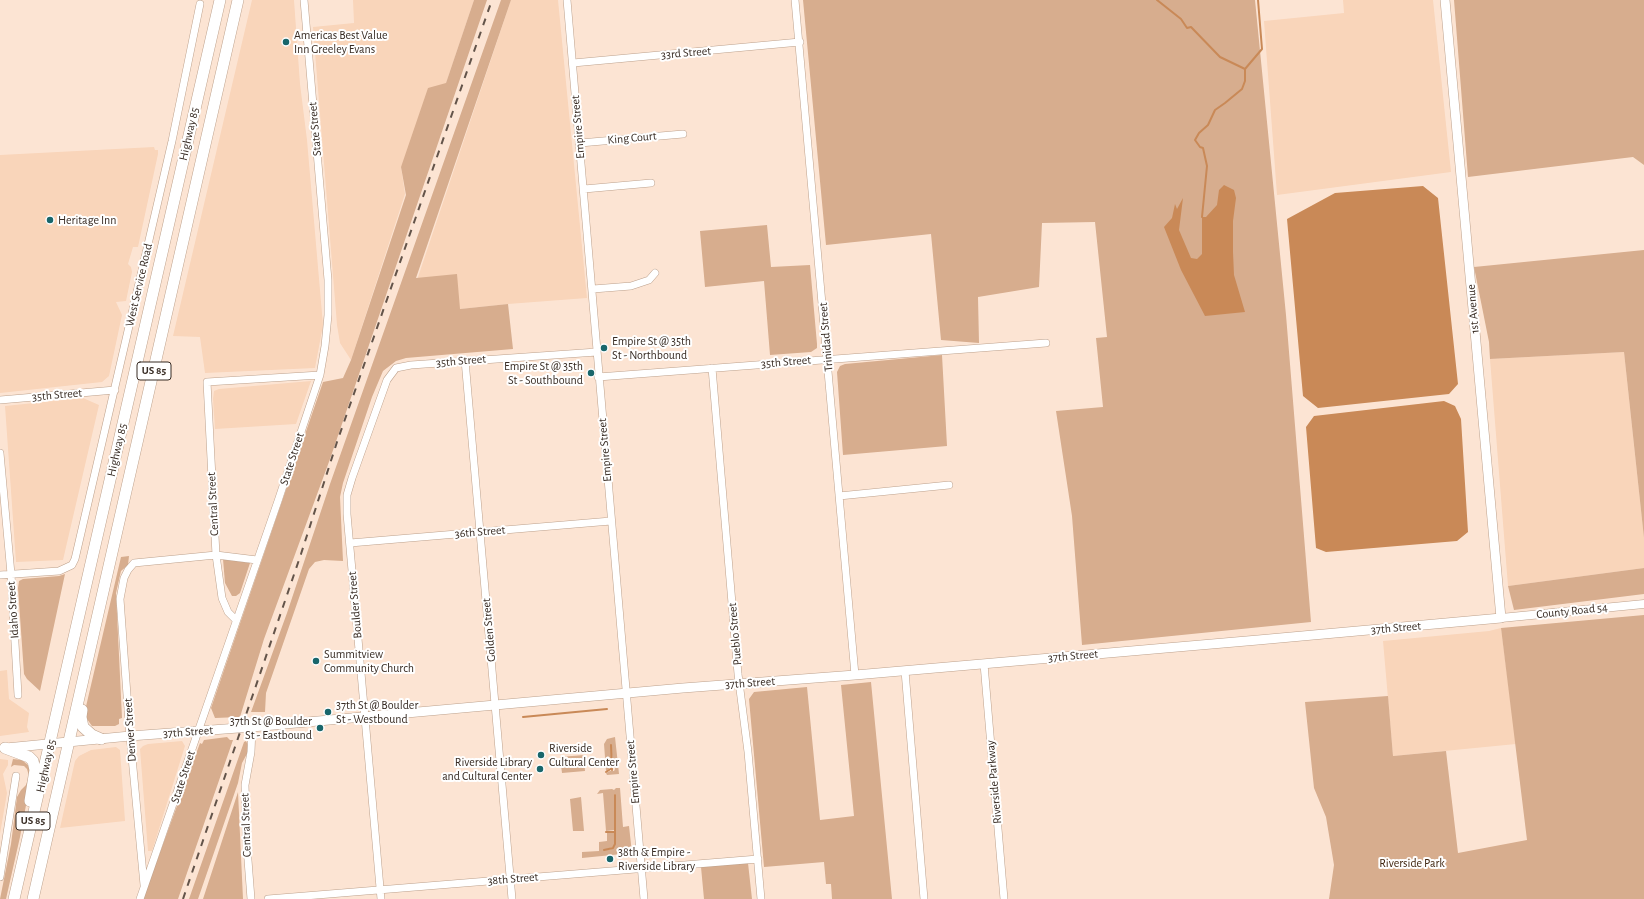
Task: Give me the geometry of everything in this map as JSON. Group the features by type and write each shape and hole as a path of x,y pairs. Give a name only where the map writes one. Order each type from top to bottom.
{"highway":[{"name":"Highway 85","path":"14,899 51,744 220,0"},
{"name":"Highway 85","path":"33,899 100,612 238,0"},
{"path":"100,612 99,634 81,723 86,731 101,739"},
{"path":"3,748 29,757 33,761 35,770 34,781 26,826 28,839"}],"main road":[{"name":"1st Avenue","path":"1445,0 1501,618"},
{"name":"37th Street","path":"3,748 905,671 1501,618"}],"street":[{"name":"State Street","path":"140,899 320,374 328,315 328,280 304,0"},
{"name":"Empire Street","path":"567,0 593,290 598,377 644,899"},
{"name":"Trinidad Street","path":"795,0 800,42 855,675"},
{"name":"West Service Road","path":"11,574 59,571 72,565 76,559 172,141 200,4"},
{"name":"33rd Street","path":"573,63 800,42"},
{"name":"King Court","path":"580,143 683,134"},
{"path":"584,189 651,183"},
{"path":"593,290 631,286 649,280 655,273"},
{"name":"35th Street","path":"598,377 828,358 1046,343"},
{"name":"35th Street","path":"396,368 411,365 465,360 597,352"},
{"name":"Golden Street","path":"465,360 512,899"},
{"name":"Boulder Street","path":"381,899 347,514 347,495 387,380 396,368"},
{"name":"Pueblo Street","path":"712,368 761,899"},
{"name":"Central Street","path":"236,620 228,612 222,598 216,555 207,382 320,374"},
{"name":"35th Street","path":"0,400 115,390"},
{"name":"Idaho Street","path":"0,453 11,574 18,695"},
{"path":"839,496 950,486"},
{"name":"36th Street","path":"350,543 611,521"},
{"path":"216,555 257,560"},
{"name":"Denver Street","path":"144,888 130,736 120,599 126,573 134,563 216,555"},
{"path":"0,575 11,574"},
{"name":"County Road 54","path":"1501,618 1644,604"},
{"name":"Riverside Parkway","path":"984,664 1004,899"},
{"path":"905,671 924,899"},
{"name":"Central Street","path":"251,899 247,847 245,785 251,752 252,727"},
{"path":"0,876 16,776"},
{"name":"38th Street","path":"268,899 758,859"}],"shaded area":[{"path":"252,0 294,0 300,84 307,140 323,325 315,368 205,373 200,337 173,336"},
{"path":"353,0 474,0 446,83 401,167 405,194 351,360 340,343 337,325 313,27 354,23"},
{"path":"511,0 558,0 587,298 460,309 417,280"},
{"path":"1343,0 1433,0 1451,172 1277,195 1264,21 1344,13"},
{"path":"154,147 155,150 158,150 158,154 138,247 133,247 128,264 131,267 132,272 126,301 116,302 122,315 109,376 102,382 0,393 0,155"},
{"path":"1224,185 1234,190 1236,198 1233,221 1234,275 1245,312 1205,316 1181,270 1164,227 1172,218 1175,204 1177,209 1183,198 1179,230 1191,258 1197,259 1202,254 1202,217 1206,217 1217,205 1219,190"},
{"path":"1423,186 1438,198 1458,384 1449,394 1318,408 1303,396 1287,219 1335,193"},
{"path":"1624,352 1644,538 1644,568 1508,586 1490,359"},
{"path":"311,381 296,424 215,429 213,399 214,391 219,389"},
{"path":"83,398 99,405 63,560 16,562 5,406"},
{"path":"1444,401 1455,406 1461,419 1468,532 1457,541 1326,552 1316,548 1306,427 1314,416"},
{"path":"1501,628 1516,744 1393,756 1383,641 1489,631"},
{"path":"7,670 9,699 29,713 27,727 29,732 0,736 0,671"},
{"path":"182,741 185,746 152,851 148,851 140,749 148,744"},
{"path":"116,747 120,750 125,821 60,828 75,761 79,756 91,750"},
{"path":"0,759 8,760 8,765 3,774 7,793 0,834"}],"green space":[{"path":"474,0 487,0 330,459 264,639 240,717 215,718 211,708 323,382 343,378 351,360 406,195 401,167 428,88 446,83"},
{"path":"501,0 511,0 416,278 457,274 460,309 508,304 513,349 406,358 396,361 383,371 372,397 343,483 340,497 343,561 324,560 315,562 309,569 266,693 265,712 251,712 287,613 330,484"},
{"path":"803,0 1255,0 1286,315 1311,622 1082,645 1072,516 1056,411 1103,407 1096,338 1107,337 1095,222 1042,223 1039,287 978,297 979,343 941,340 931,234 826,245"},
{"path":"1454,0 1644,0 1644,165 1633,157 1468,177"},
{"path":"767,225 771,267 810,265 817,344 817,348 811,352 770,355 764,281 705,287 700,231"},
{"path":"1644,250 1644,538 1624,352 1490,359 1489,342 1474,267"},
{"path":"942,355 947,446 843,455 837,372 840,366 845,364"},
{"path":"129,556 128,565 121,571 116,593 122,718 119,719 119,724 115,726 92,726 84,715 121,557"},
{"path":"223,559 250,563 240,593 236,596 232,596 225,583"},
{"path":"1644,568 1644,594 1514,610 1508,586"},
{"path":"65,574 40,691 27,679 24,674 18,588 19,581 23,579 59,576"},
{"name":"Riverside Park","path":"1644,615 1644,899 1329,899 1334,865 1326,817 1314,788 1305,702 1388,696 1393,756 1446,751 1458,853 1527,840 1501,628"},
{"path":"871,682 892,899 832,899 831,884 826,884 824,862 764,867 749,699 754,692 807,687 820,820 854,816 841,685"},
{"path":"227,737 230,740 233,740 178,899 143,899 200,743 202,744 204,740"},
{"path":"615,737 619,774 607,775 606,773 614,771 615,769 613,765 611,744 611,765 606,771 604,744 607,739"},
{"path":"246,741 248,745 248,752 242,763 238,783 198,899 189,899 244,742"},
{"path":"584,755 585,771 562,773 560,757"},
{"path":"13,759 22,760 29,766 30,784 6,899 0,899 11,844 17,797 26,785 29,776 27,769 24,766 14,765 11,767"},
{"path":"616,788 620,788 623,827 629,826 632,853 582,858 582,852 599,851 599,842 607,841 607,833 615,832 615,844 613,847 604,850 612,849 615,846 616,795 614,795 615,830 606,831 603,793 597,794 600,790 614,790"},
{"path":"238,792 243,899 203,899"},
{"path":"581,797 584,831 573,831 570,799"},
{"path":"748,863 752,899 704,899 701,867"}],"waterway":[{"path":"1157,0 1181,19 1187,28 1191,27 1220,57 1245,69 1262,49 1258,0"},
{"path":"1202,217 1207,166 1203,148 1200,147 1195,140 1199,133 1208,125 1215,110 1242,89 1245,81 1245,69"},
{"path":"523,717 607,709"},
{"path":"611,745 612,770"},
{"path":"606,772 612,768"},
{"path":"604,850 613,848 615,844 615,795"},
{"path":"606,832 615,832"}],"railway":[{"path":"183,899 301,554 337,442 492,0"}],"place":[{"name":"Americas Best Value Inn Greeley Evans","path":"286,42"},
{"name":"Heritage Inn","path":"50,220"},
{"name":"Empire St @ 35th St - Northbound","path":"604,348"},
{"name":"Empire St @ 35th St - Southbound","path":"591,373"},
{"name":"Summitview Community Church","path":"316,661"},
{"name":"37th St @ Boulder St - Westbound","path":"328,712"},
{"name":"37th St @ Boulder St - Eastbound","path":"320,728"},
{"name":"Riverside Cultural Center","path":"541,755"},
{"name":"Riverside Library and Cultural Center","path":"540,769"},
{"name":"38th & Empire - Riverside Library","path":"610,859"}]}
